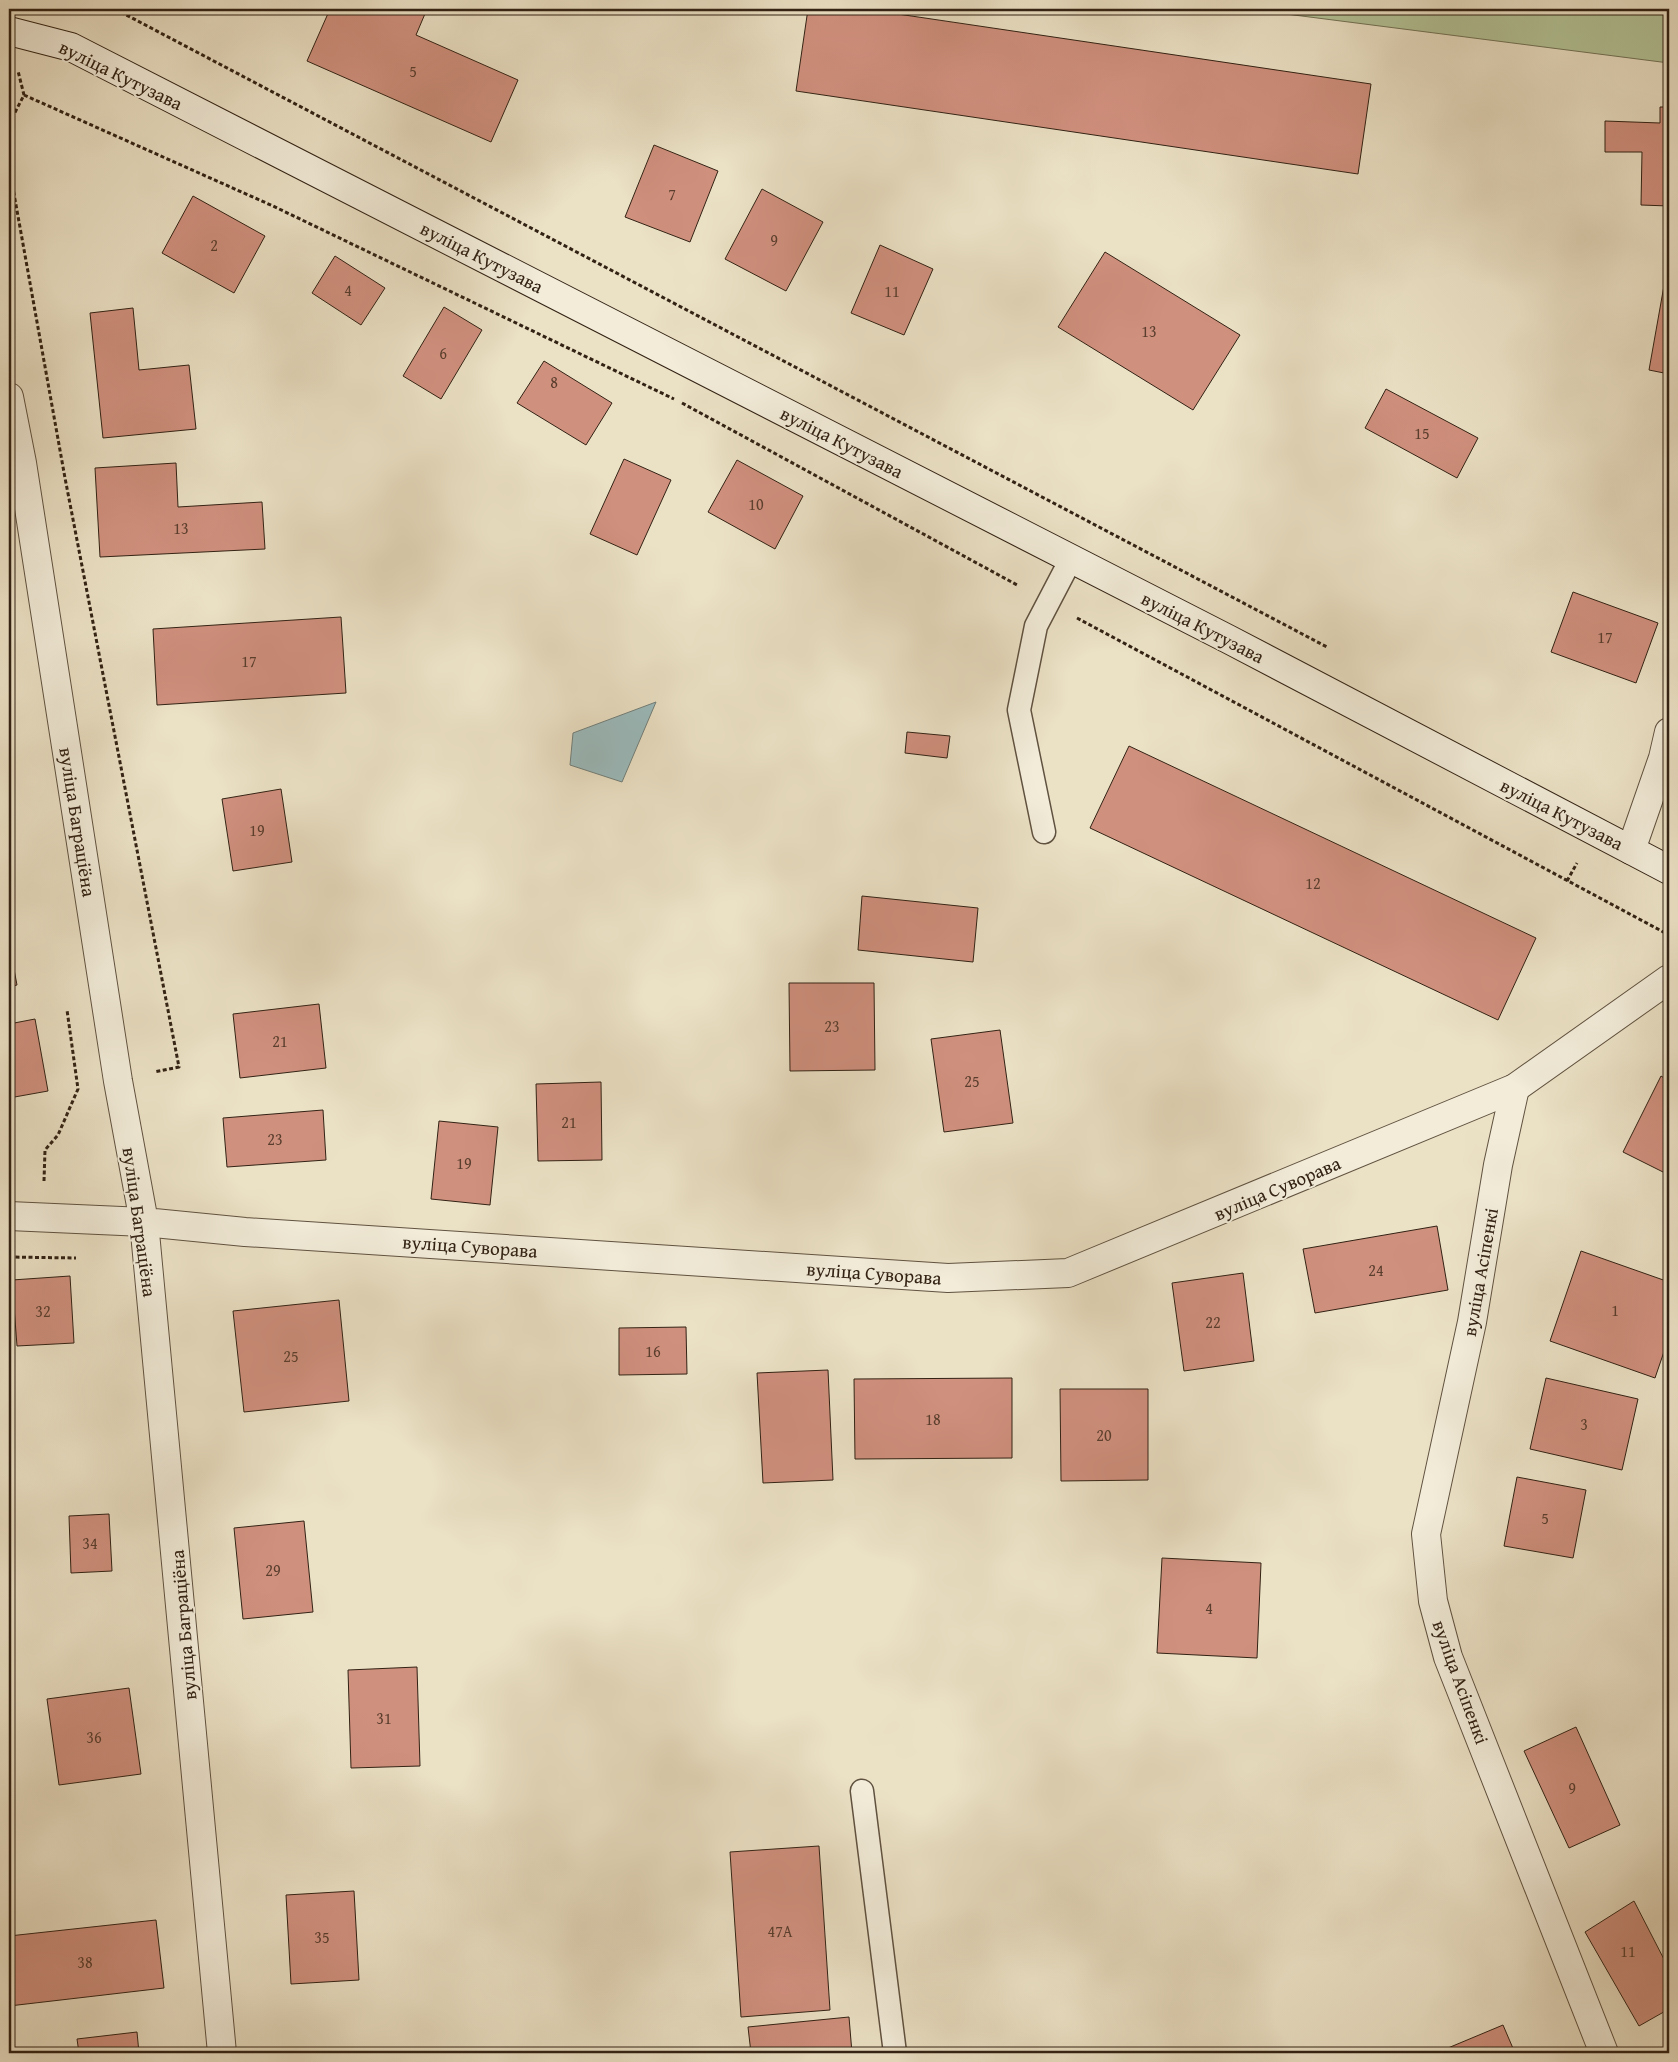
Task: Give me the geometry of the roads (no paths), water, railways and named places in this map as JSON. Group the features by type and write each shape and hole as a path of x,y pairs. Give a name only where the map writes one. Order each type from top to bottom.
{"street":[{"name":"вуліца Кутузава","path":"9,31 71,47 1071,559 1669,870"},
{"name":"вуліца Баграціёна","path":"9,397 22,463 118,1081 144,1222 222,2053"},
{"path":"1631,850 1663,758 1669,732"},
{"name":"вуліца Суворава","path":"9,1216 144,1222 246,1232 948,1278 1068,1273 1515,1088 1669,979"},
{"name":"вуліца Асіпенкі","path":"1515,1088 1498,1165 1472,1322 1426,1534 1433,1601 1448,1657 1604,2053"}],"lane":[{"path":"1044,832 1019,710 1036,626 1071,559"},
{"path":"862,1791 894,2053"}],"water":[{"path":"656,702 622,782 570,765 573,733"}]}
